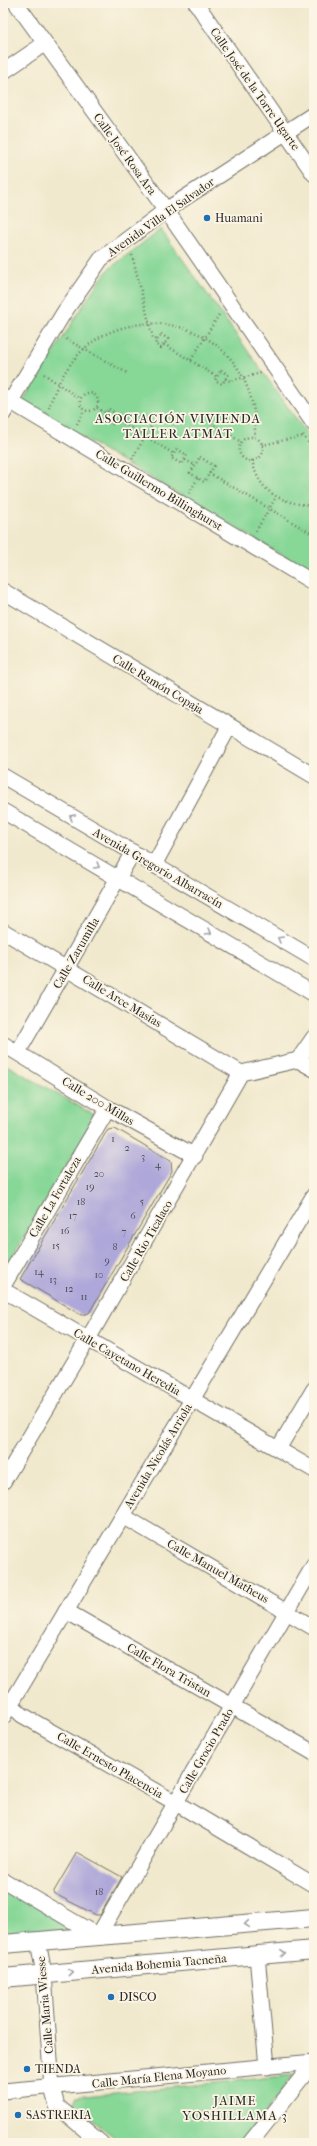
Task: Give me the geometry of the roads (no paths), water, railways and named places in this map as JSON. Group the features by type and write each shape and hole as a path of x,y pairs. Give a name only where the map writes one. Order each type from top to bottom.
{"main road":[{"path":"3,1944 314,1918"},
{"name":"Avenida Bohemia Tacneña","path":"3,1978 314,1950"}],"street":[{"name":"Calle José Rosa Ara","path":"16,3 44,44 166,210 314,424"},
{"name":"Calle José de la Torre Ugarte","path":"196,3 314,174"},
{"path":"3,72 44,44"},
{"name":"Avenida Villa El Salvador","path":"5,404 63,314 101,259 166,210 314,114"},
{"name":"Calle Guillermo Billinghurst","path":"5,404 314,583"},
{"name":"Calle Ramón Copaja","path":"3,591 229,727 314,776"},
{"path":"154,865 229,727"},
{"name":"Avenida Gregorio Albarracín","path":"3,776 314,959"},
{"path":"3,811 314,994"},
{"name":"Calle Zarumilla","path":"18,1052 68,968 133,852"},
{"name":"Calle Arce Masías","path":"3,931 68,968 241,1073"},
{"path":"298,1060 314,1036"},
{"name":"Calle 200 Millas","path":"3,1044 108,1108 195,1156"},
{"path":"241,1073 298,1060 314,1069"},
{"name":"Calle Rio Ticalaco","path":"3,1482 195,1156 241,1073"},
{"name":"Calle La Fortaleza","path":"3,1286 108,1108"},
{"name":"Avenida Nicolás Arriola","path":"6,1706 66,1611 314,1195"},
{"name":"Calle Cayetano Heredia","path":"3,1290 314,1470"},
{"path":"278,1449 314,1389"},
{"name":"Calle Manuel Matheus","path":"123,1516 314,1628"},
{"name":"Calle Grocio Prado","path":"98,1936 314,1565"},
{"name":"Calle Flora Tristan","path":"66,1611 314,1753"},
{"name":"Calle Ernesto Placencia","path":"6,1706 176,1803 314,1885"},
{"path":"3,1880 98,1936"},
{"name":"Calle Maria Wiesse","path":"38,1942 44,1974 52,2088 56,2106 101,2143"},
{"path":"257,1955 267,2067"},
{"path":"250,2143 314,2062"},
{"name":"Calle María Elena Moyano","path":"3,2091 52,2088 314,2062"}],"place":[{"name":"Huamani","path":"207,218"},
{"name":"DISCO","path":"111,1997"},
{"name":"TIENDA","path":"27,2069"},
{"name":"SASTRERIA","path":"18,2115"}],"district":[{"name":"ASOCIACIÓN VIVIENDA TALLER ATMAT","path":"178,426"},
{"name":"JAIME YOSHILLAMA 3","path":"235,2108"}]}
